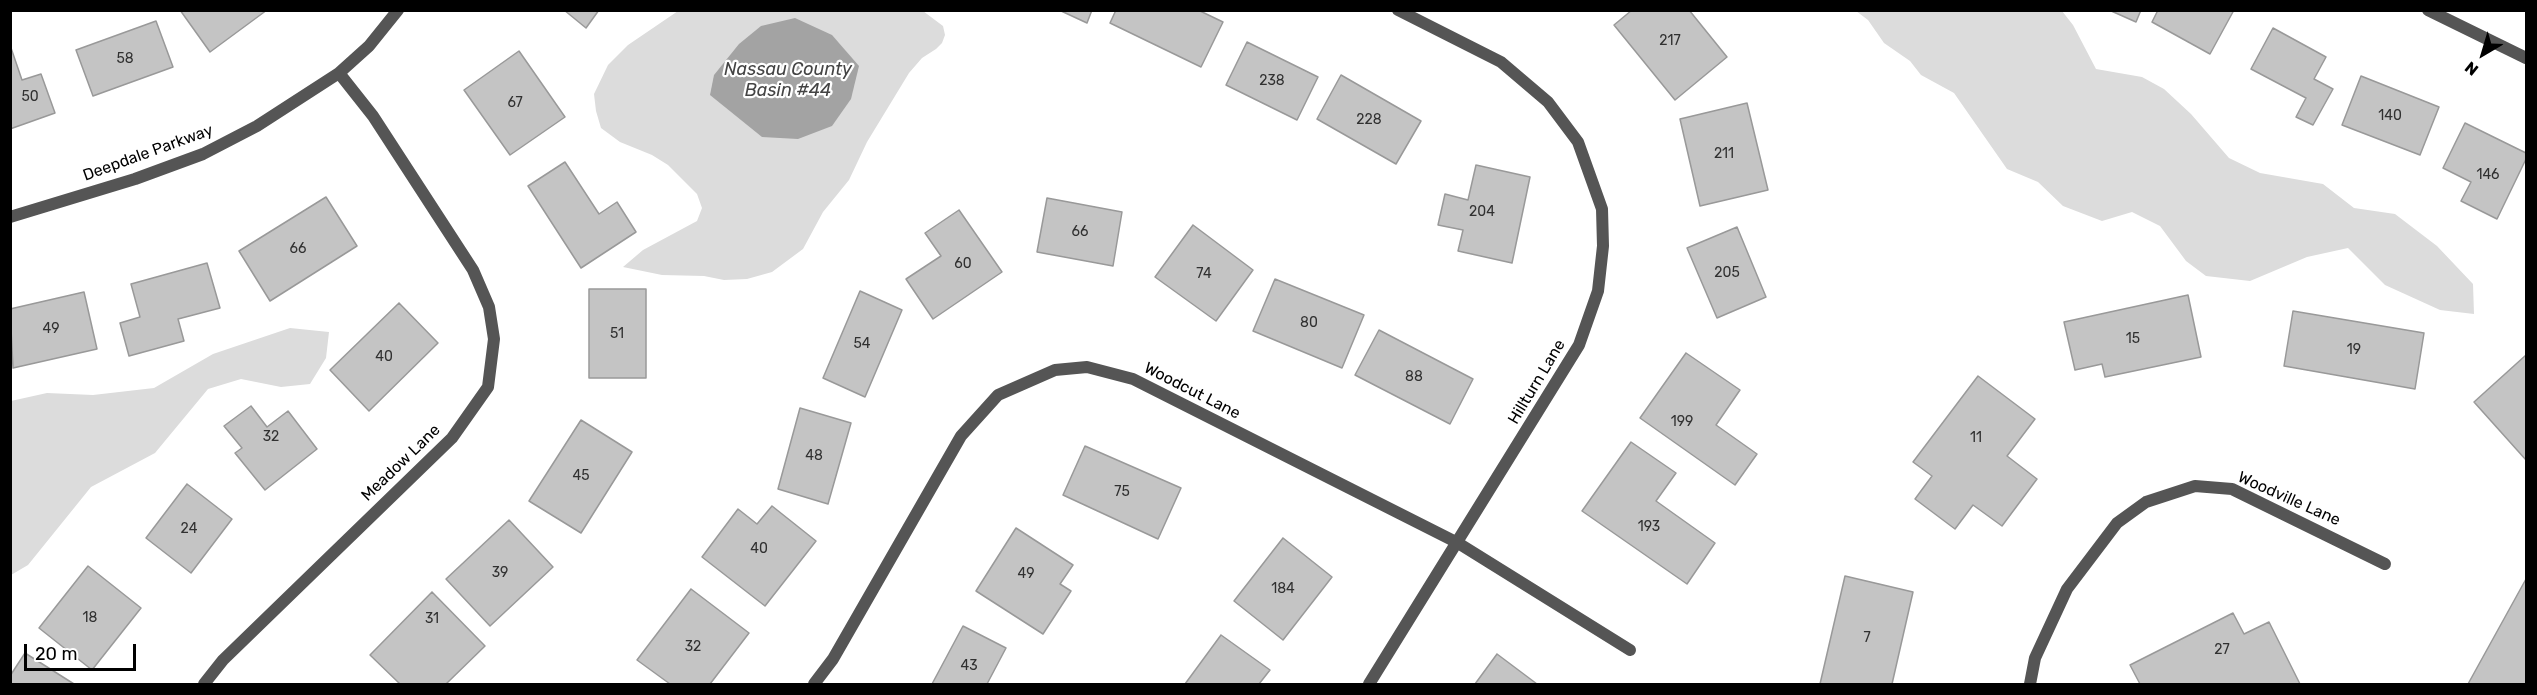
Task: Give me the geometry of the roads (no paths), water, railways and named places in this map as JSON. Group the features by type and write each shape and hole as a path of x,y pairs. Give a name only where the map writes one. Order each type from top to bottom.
{"street":[{"name":"Deepdale Parkway","path":"10,216 135,179 203,154 257,126 339,73 369,46 398,10"},
{"name":"Hillturn Lane","path":"1369,684 1579,345 1598,291 1603,246 1602,209 1578,142 1548,102 1501,62 1398,10"},
{"path":"2428,10 2526,58"},
{"name":"Meadow Lane","path":"204,684 222,660 452,438 488,387 494,339 489,307 472,270 373,116 339,73"},
{"name":"Woodcut Lane","path":"814,684 833,659 961,436 998,395 1055,370 1087,367 1133,379 1458,543 1629,650"},
{"name":"Woodville Lane","path":"2030,684 2036,658 2067,589 2117,523 2146,502 2195,486 2232,489 2268,504 2385,564"}],"water":[{"name":"Nassau County Basin #44","path":"795,18 832,35 859,66 851,99 832,126 798,139 762,137 710,95 714,75 739,44 761,26"}]}
